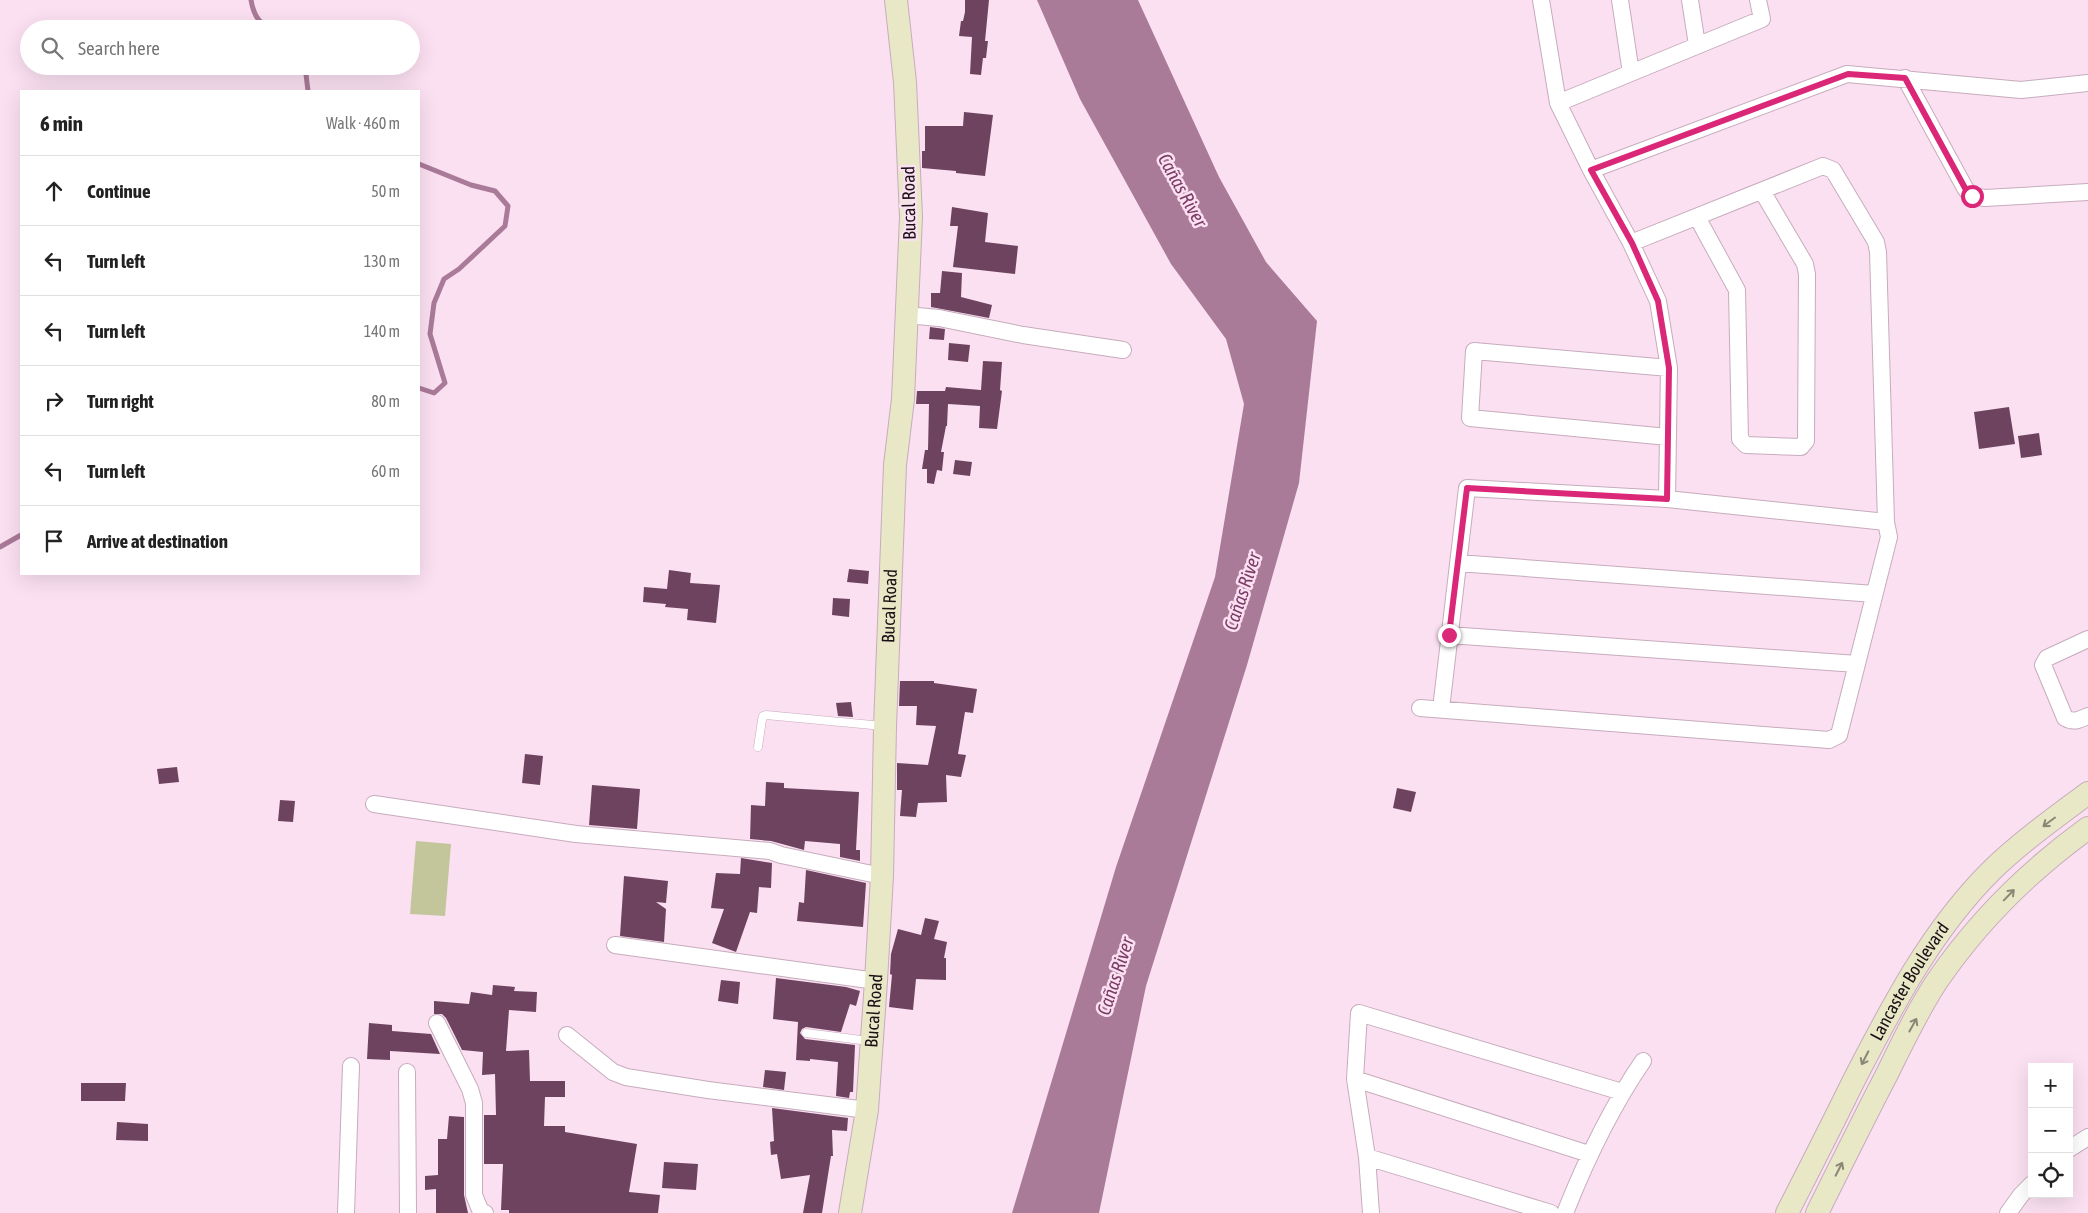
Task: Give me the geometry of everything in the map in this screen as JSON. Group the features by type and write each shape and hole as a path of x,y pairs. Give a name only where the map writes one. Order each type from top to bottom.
{"street":[{"name":"Bucal Road","path":"850,1213 868,1110 876,981 882,876 894,465 903,399 911,217 905,82 896,0"},
{"path":"1541,0 1558,103 1591,170 1632,243 1658,301 1669,368 1667,499"},
{"path":"1620,0 1631,73"},
{"path":"1690,0 1697,45"},
{"path":"1558,103 1762,19 1758,0"},
{"path":"1591,170 1848,74 2021,90 2088,83"},
{"path":"1905,78 1965,188 1972,196 1985,198 2088,192"},
{"path":"1420,708 1829,740 1839,735 1889,538 1886,522 1876,242 1833,170 1823,166 1632,243"},
{"path":"1697,217 1737,290 1740,439 1746,445 1801,447 1806,441 1807,274 1805,264 1762,191"},
{"path":"906,316 940,318 1023,336 1123,350"},
{"path":"1668,436 1470,418 1474,351 1669,368"},
{"path":"1441,709 1467,488 1667,499 1886,522"},
{"path":"1458,563 1874,594"},
{"path":"1449,635 1856,664"},
{"path":"2088,639 2046,658 2043,665 2065,718 2071,722 2088,716"},
{"name":"Lancaster Boulevard","path":"1787,1213 1879,1030 1916,966 1931,945 1952,916 1993,869 2044,826 2088,793"},
{"path":"374,804 576,834 770,851 781,855 882,876"},
{"name":"Lancaster Boulevard","path":"1817,1213 1902,1044 1937,981 1974,932 2011,891 2057,851 2088,828"},
{"path":"615,945 876,981"},
{"path":"1371,1213 1367,1157 1355,1078 1359,1013 1622,1092"},
{"path":"437,1023 470,1089 474,1103 474,1195 482,1213"},
{"path":"567,1035 613,1072 626,1077 708,1090 868,1110"},
{"path":"1565,1213 1589,1154 1622,1092 1643,1061"},
{"path":"346,1213 351,1066"},
{"path":"407,1072 408,1213"},
{"path":"1355,1078 1589,1154"},
{"path":"2073,1146 2088,1137"},
{"path":"1367,1157 1551,1213"},
{"path":"2008,1213 2028,1188"}],"lane":[{"path":"758,747 763,716 885,727"},
{"path":"806,1033 872,1041"}],"green space":[{"path":"416,841 451,844 445,916 410,914"}],"water":[{"name":"Cañas River","path":"1037,0 1138,0 1219,177 1266,262 1317,321 1299,483 1247,665 1146,986 1099,1213 1012,1213 1116,867 1215,577 1244,404 1226,339 1171,264 1080,99"}],"building":[{"path":"965,0 989,0 985,41 988,41 981,75 970,74 972,37 959,36 961,21 963,21 965,12"},
{"path":"964,112 993,115 985,176 922,168 922,151 925,151 925,126 963,126"},
{"path":"952,207 988,213 985,242 1018,246 1015,274 953,267 958,226 950,226"},
{"path":"942,271 962,273 961,297 992,305 989,318 931,307 931,293 940,293"},
{"path":"930,327 945,329 944,340 929,339"},
{"path":"949,343 970,345 968,362 948,360"},
{"path":"983,361 1002,362 1000,390 1002,391 997,429 979,428 980,406 948,404 947,426 941,452 944,452 942,471 937,470 934,484 927,483 927,469 922,469 925,450 928,450 929,404 916,404 917,391 945,391 946,387 981,390"},
{"path":"2009,407 2015,444 1979,449 1974,412"},
{"path":"2039,433 2042,455 2021,458 2018,436"},
{"path":"955,460 972,462 970,476 953,474"},
{"path":"849,569 869,571 868,584 847,582"},
{"path":"669,570 691,573 690,583 720,585 716,623 687,620 688,609 665,607 666,604 643,602 644,587 667,589"},
{"path":"833,598 850,599 849,617 832,615"},
{"path":"900,681 934,681 934,683 977,689 973,713 965,712 958,754 966,755 961,777 946,775 947,802 918,803 916,817 900,816 902,790 897,790 897,763 928,765 936,726 916,725 917,706 899,706"},
{"path":"851,702 853,717 838,716 836,703"},
{"path":"525,754 543,756 540,785 522,783"},
{"path":"177,767 179,782 159,784 157,769"},
{"path":"766,782 784,783 784,788 859,792 856,850 860,850 860,861 840,857 840,844 805,841 804,850 771,841 750,839 751,805 765,806"},
{"path":"592,785 640,789 637,829 589,825"},
{"path":"1397,788 1416,792 1411,812 1393,808"},
{"path":"280,800 295,801 293,822 278,821"},
{"path":"741,858 772,863 771,888 759,887 757,913 750,912 736,952 712,943 724,909 711,908 716,873 740,874"},
{"path":"806,870 866,883 863,927 797,921 799,902 804,903"},
{"path":"624,876 668,881 666,903 656,902 666,909 664,942 620,936"},
{"path":"925,918 939,921 934,939 947,942 944,958 946,958 946,980 916,979 913,1010 889,1007 892,975 890,974 891,954 898,929 921,935"},
{"path":"776,978 846,987 860,991 856,1006 850,1004 841,1032 806,1027 800,1033 805,1039 855,1045 853,1092 850,1092 849,1098 836,1096 838,1062 810,1059 810,1061 796,1060 798,1022 773,1019"},
{"path":"721,980 740,982 738,1004 718,1001"},
{"path":"493,985 515,987 514,991 537,992 536,1012 509,1010 506,1051 529,1050 530,1081 565,1081 565,1097 545,1097 544,1126 565,1126 565,1132 637,1144 629,1192 660,1195 658,1213 509,1213 509,1210 501,1210 503,1164 484,1164 484,1115 496,1115 495,1074 482,1075 483,1052 462,1050 446,1018 442,1014 434,1014 434,1001 469,1004 471,992 492,995"},
{"path":"369,1023 392,1025 392,1031 431,1034 440,1054 390,1051 390,1060 367,1059"},
{"path":"765,1070 786,1072 784,1090 763,1087"},
{"path":"81,1083 126,1083 125,1101 81,1101"},
{"path":"772,1108 848,1118 847,1131 832,1130 833,1156 831,1156 822,1213 803,1213 810,1175 781,1179 777,1154 771,1155 770,1142 774,1141"},
{"path":"449,1116 464,1117 464,1195 468,1213 436,1213 436,1189 425,1190 425,1176 438,1175 438,1139 447,1139"},
{"path":"117,1122 148,1124 148,1141 116,1140"},
{"path":"664,1162 698,1164 696,1190 662,1188"}],"waterway":[{"path":"251,0 259,20"},
{"path":"306,75 308,90"},
{"path":"420,164 471,185 495,191 508,206 505,226 459,269 444,279 434,303 430,334 445,383 434,393 420,388"},
{"path":"0,547 20,536"}],"route":[{"path":"1449,635 1467,488 1667,499 1669,368 1658,301 1632,243 1591,170 1848,74 1905,78 1965,188 1972,196"}]}
